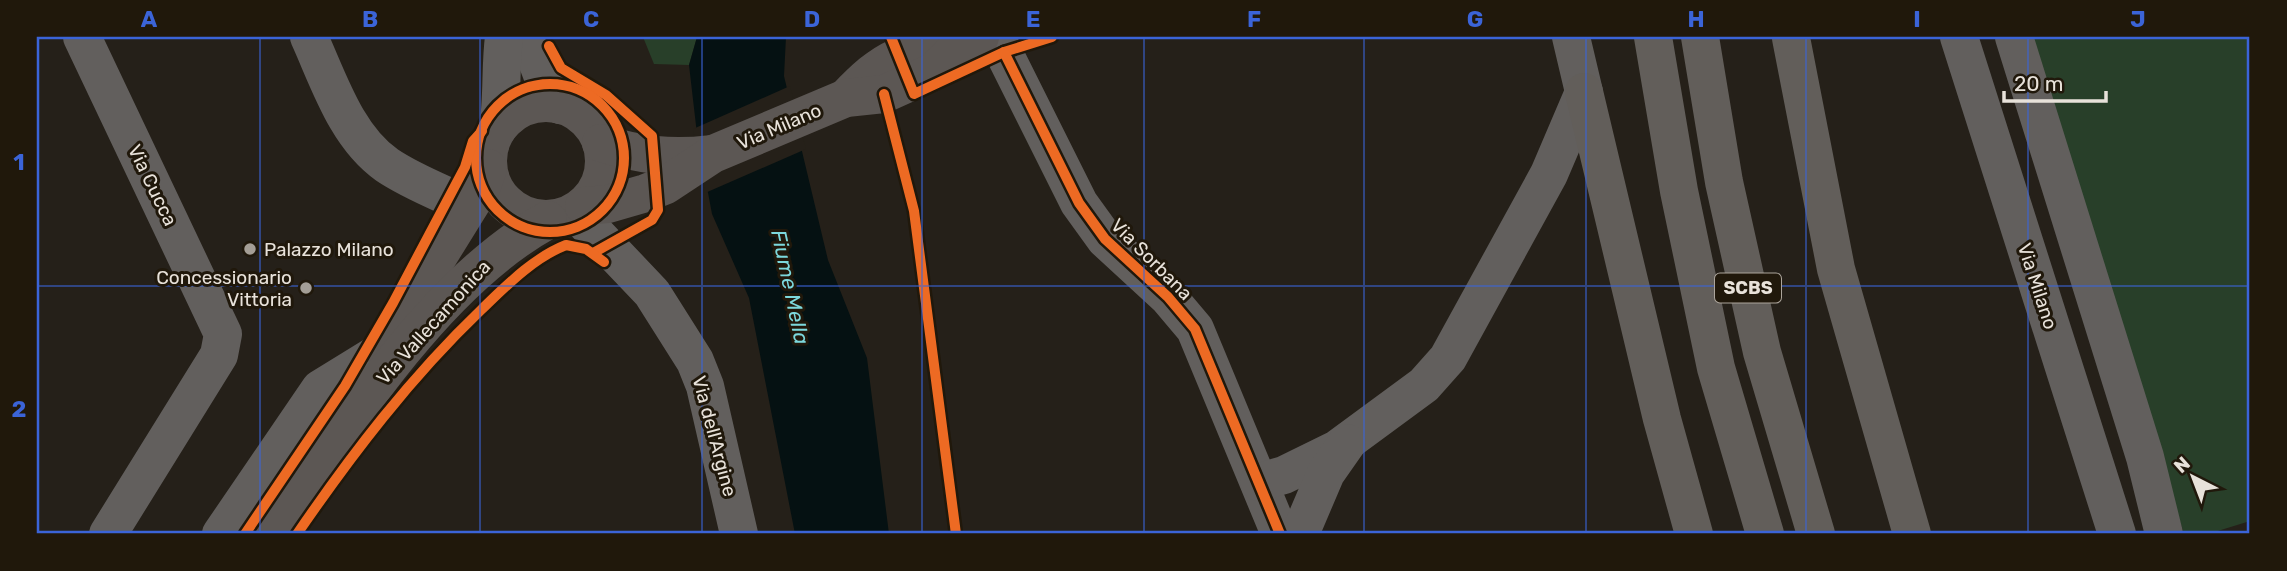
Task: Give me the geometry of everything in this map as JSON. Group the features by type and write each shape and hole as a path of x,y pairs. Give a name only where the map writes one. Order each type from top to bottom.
{"highway":[{"name":"SCBS","path":"1653,37 1679,191 1716,368 1766,534"},
{"name":"SCBS","path":"1700,37 1724,182 1762,352 1816,534"},
{"path":"1791,37 1836,269 1912,534"},
{"path":"1584,92 1662,419 1694,534"}],"main road":[{"name":"Via Milano","path":"569,213 608,204 666,185 713,154 846,98 884,94 933,72 970,42"},
{"path":"543,103 560,105 578,112 592,126 601,142 604,159 602,177 569,213 531,218 502,200 488,168 489,148 498,128 510,116 526,107 543,103"},
{"name":"Via Milano","path":"601,142 631,152 666,158 713,154"},
{"name":"Via Vallecamonica","path":"359,407 397,323 469,206 488,168"},
{"name":"Via Vallecamonica","path":"274,534 359,407 436,314 483,265 513,241 569,213"}],"street":[{"name":"Via Cucca","path":"82,37 223,334 219,355 108,534"},
{"path":"309,37 346,117 364,144 387,165 469,206"},
{"path":"498,128 503,102 500,92 504,37"},
{"path":"528,37 546,85 560,105"},
{"name":"Via Sorbana","path":"996,37 1079,203 1105,239 1168,297 1195,330 1280,534"},
{"path":"1259,482 1284,475 1350,439 1424,385 1448,358 1549,174 1584,92 1571,37"},
{"name":"Via Milano","path":"1959,37 2117,534"},
{"path":"2014,37 2145,457 2164,534 2142,534"},
{"name":"Via dell'Argine","path":"569,213 652,293 695,361 705,386 739,534"},
{"name":"Via Vallecamonica","path":"221,534 320,389 385,349"},
{"path":"1300,534 1325,473 1350,439"}],"green space":[{"path":"643,37 697,37 689,65 654,64"},
{"path":"2028,37 2250,37 2250,521 2208,534 2184,534"}],"water":[{"name":"Fiume Mella","path":"697,37 786,37 784,76 828,260 867,358 889,534 795,534 749,298 712,214 697,134 689,65"}],"pier":[{"path":"790,86 806,149 705,193 693,129"}],"cycle path":[{"path":"891,37 914,94 1004,52 1052,37"},
{"path":"549,46 561,68 606,95 652,136 658,210 652,220 593,253"},
{"path":"1004,52 1079,203 1105,239 1168,297 1195,329 1280,534"},
{"path":"550,84 578,90 602,106 618,130 624,158 618,186 602,210 578,226 550,232 522,226 498,210 482,186 476,158 482,130 498,106 522,90 550,84"},
{"path":"884,94 914,211 956,534"},
{"path":"245,534 345,386 393,303 465,167 473,141 482,131"},
{"path":"297,534 339,475 406,390 455,336 510,282 542,257 566,245 586,249 604,262"}],"place":[{"name":"Palazzo Milano","path":"250,249"},
{"name":"Concessionario Vittoria","path":"306,288"}]}
